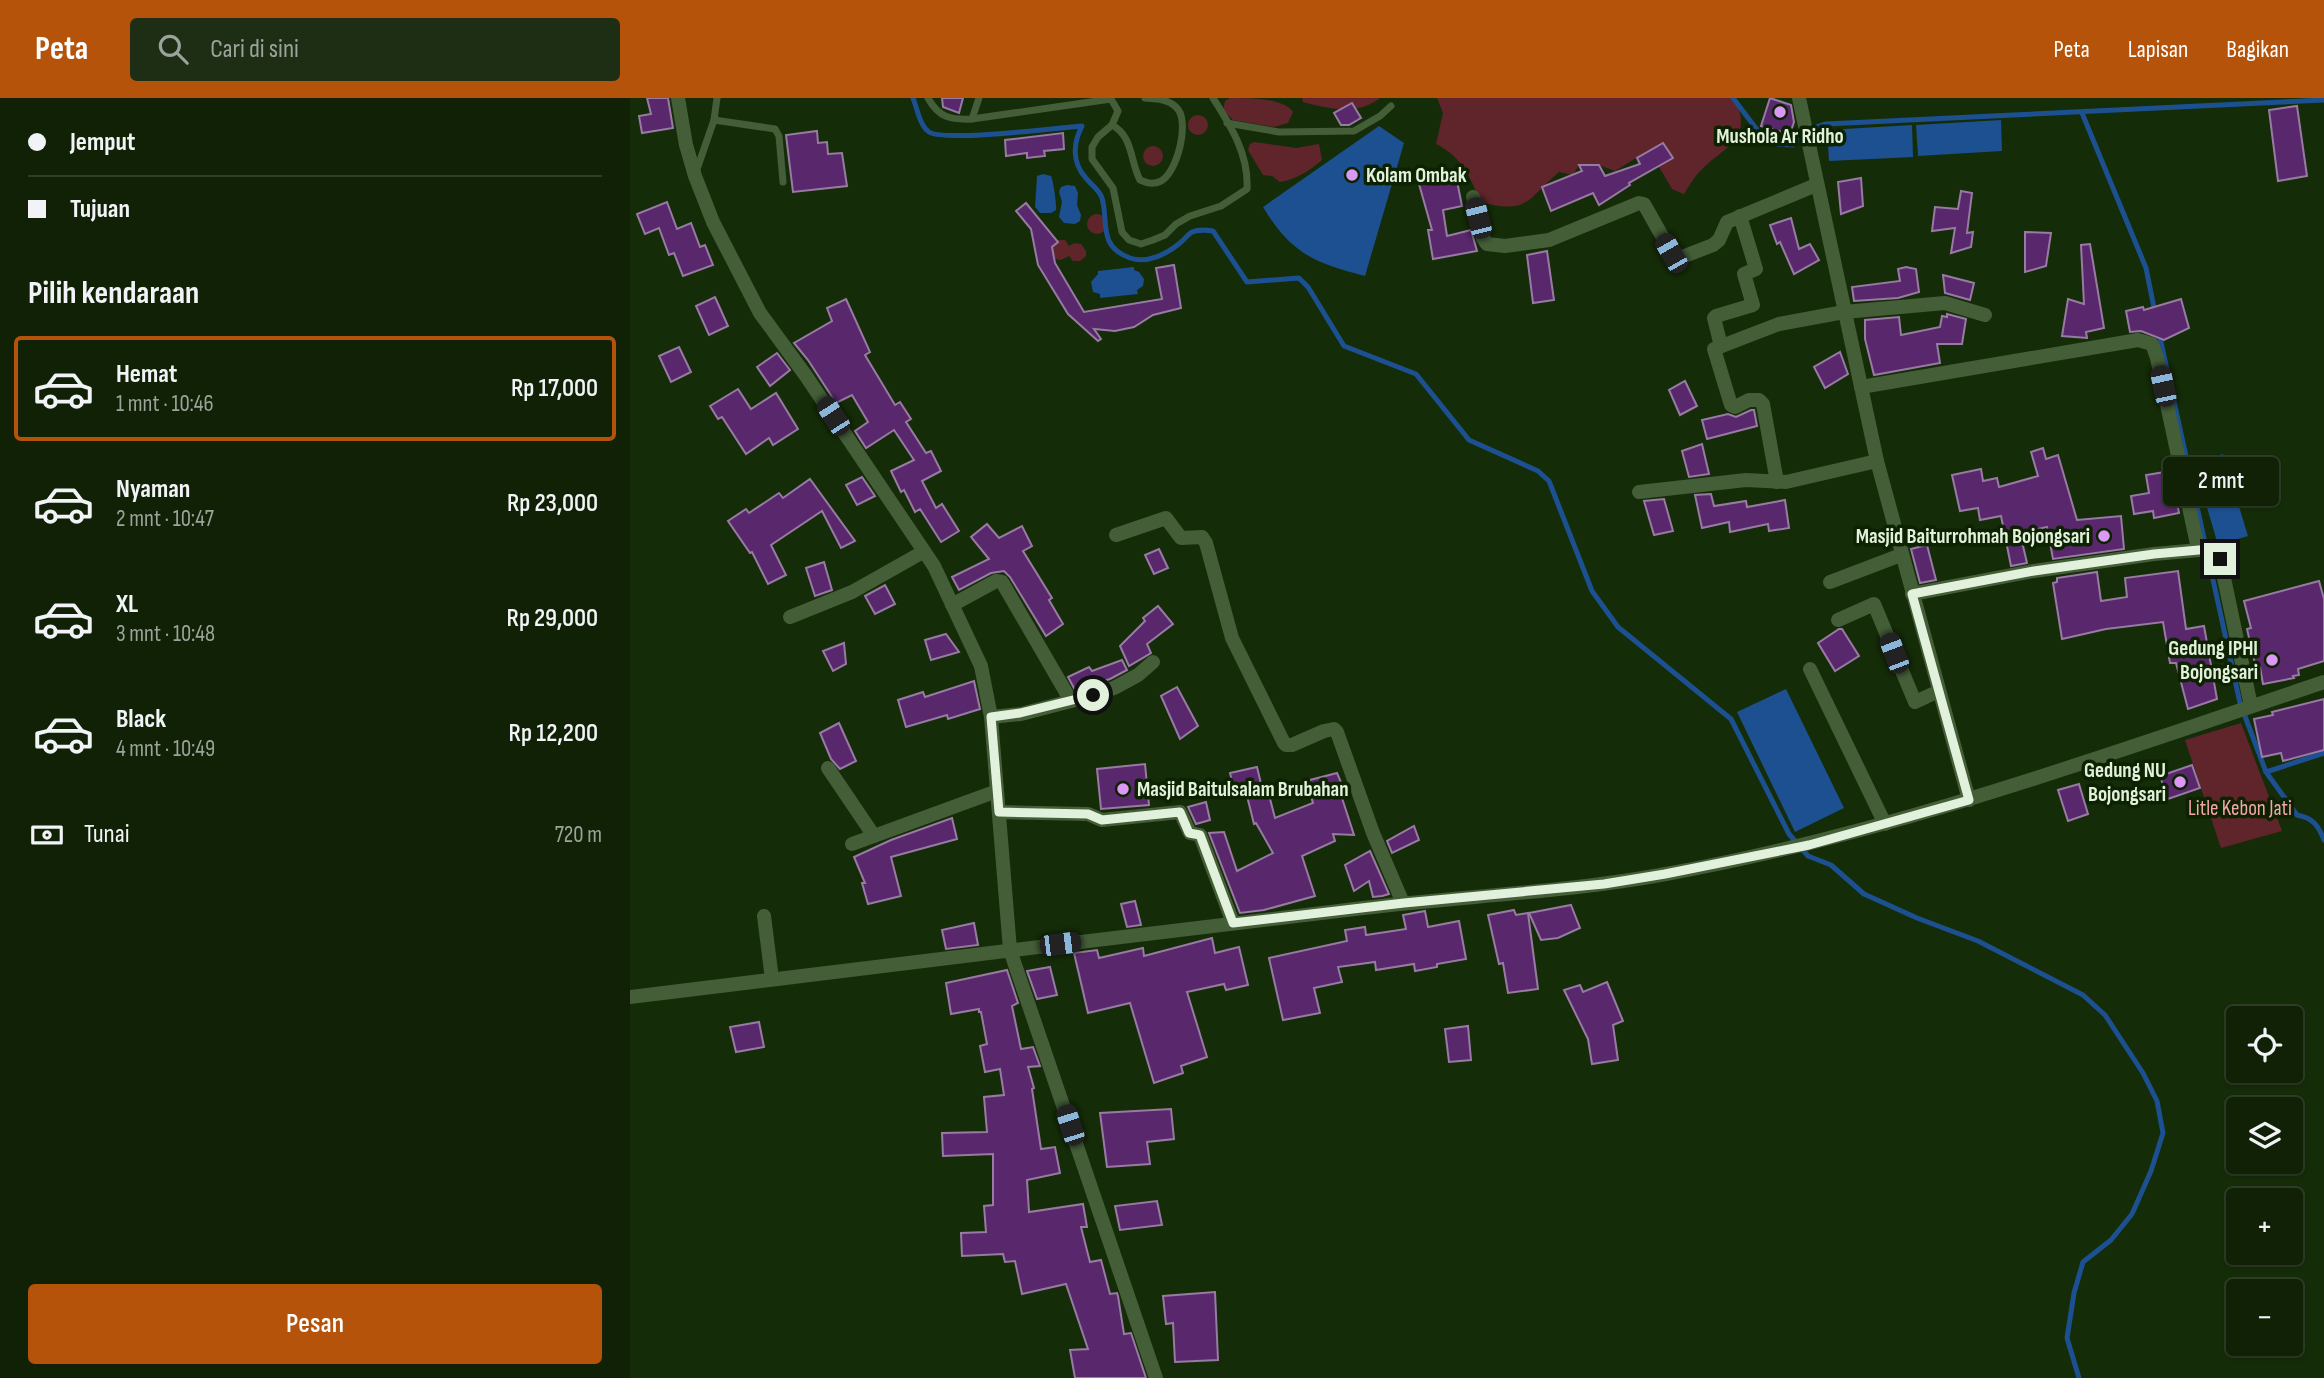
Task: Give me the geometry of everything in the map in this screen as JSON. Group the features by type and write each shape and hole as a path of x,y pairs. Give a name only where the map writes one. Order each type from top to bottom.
{"street":[{"path":"678,98 686,145 695,176 713,222 760,313 806,376 933,566 981,666 991,717 1010,950 1156,1378"},
{"path":"1799,98 1877,461 1969,800"},
{"path":"1473,197 1483,238 1487,244 1549,240 1639,203 1644,204 1671,253 1682,257 1713,245 1727,222 1816,185"},
{"path":"1721,346 1714,318 1755,311 1744,274 1756,269 1740,216"},
{"path":"1777,482 1763,404 1759,400 1749,400 1735,407 1731,405 1714,349 1779,324 1844,312 1945,303 1985,315"},
{"path":"1861,387 2138,340 2152,344 2203,549"},
{"path":"1639,492 1746,480 1786,482 1877,461"},
{"path":"1116,535 1166,518 1181,538 1202,537 1206,543 1232,638 1284,743 1292,745 1324,731 1334,729 1337,732 1373,833 1404,903"},
{"path":"1912,594 2034,571 2203,549 2215,552 2220,559 2245,708"},
{"path":"790,617 852,592 923,552"},
{"path":"1830,582 1901,555"},
{"path":"952,605 996,582 1002,582 1071,702"},
{"path":"1838,620 1874,604 1911,698 1918,702 1939,691"},
{"path":"991,717 1071,702 1127,682 1153,662"},
{"path":"1810,669 1885,824"},
{"path":"630,997 1404,903 1604,884 1665,874 1809,845 1969,800 2043,778 2324,682"},
{"path":"828,768 874,836"},
{"path":"852,844 997,791"},
{"path":"999,812 1088,814 1102,820 1180,812 1189,833 1200,835 1233,923"},
{"path":"764,916 772,979"}],"lane":[{"path":"695,176 718,98"},
{"path":"928,98 935,111 951,120 1120,98"},
{"path":"972,119 979,98"},
{"path":"1112,125 1120,129 1129,143 1134,169 1140,180 1150,183 1160,181 1171,173 1184,127 1183,116 1177,107 1163,100 1145,98"},
{"path":"1111,99 1118,111 1112,125 1098,137 1092,147 1092,159 1113,188 1122,232 1129,240 1141,244 1165,235 1176,224 1190,216 1221,206 1247,189 1248,170 1239,142 1213,98"},
{"path":"1227,123 1279,132 1354,131 1380,116 1391,106"},
{"path":"713,120 775,130 779,135 783,182"}],"green space":[{"path":"1230,98 1274,101 1289,107 1293,112 1288,123 1274,127 1233,120 1223,110 1225,101"},
{"path":"1302,98 1380,98 1362,107 1343,109 1303,102"},
{"path":"1437,98 1735,98 1741,124 1734,140 1701,170 1684,194 1672,189 1649,150 1615,171 1599,165 1592,176 1579,165 1573,175 1559,172 1526,202 1509,207 1496,206 1480,202 1459,161 1436,144 1443,113"},
{"path":"1198,115 1205,118 1208,125 1205,132 1198,135 1191,132 1188,125 1191,118"},
{"path":"1254,142 1296,148 1319,144 1322,160 1303,174 1280,182 1272,176 1263,175 1248,150"},
{"path":"1153,146 1160,149 1163,156 1160,163 1153,166 1146,163 1143,156 1146,149"},
{"path":"1097,214 1104,217 1107,224 1104,231 1097,234 1090,231 1087,224 1090,217"},
{"path":"1057,240 1065,240 1069,246 1081,244 1086,256 1080,261 1073,261 1069,256 1061,260 1055,259 1050,254 1051,245"},
{"name":"Litle Kebon Jati","path":"2241,723 2282,831 2221,848 2185,740"}],"water":[{"path":"2001,120 2002,151 1918,156 1916,125"},
{"path":"1912,125 1913,157 1829,161 1827,130"},
{"name":"Kolam Ombak","path":"1379,126 1404,143 1365,276 1318,261 1294,246 1273,223 1263,207"},
{"path":"1037,176 1051,176 1053,182 1056,210 1051,213 1040,213 1035,207"},
{"path":"1075,186 1078,193 1077,205 1081,215 1080,221 1075,224 1064,223 1059,217 1062,202 1059,192 1061,187"},
{"path":"1134,267 1144,279 1143,286 1137,290 1138,294 1100,298 1100,294 1093,292 1091,282 1098,271"},
{"path":"2223,454 2248,536 2218,545 2194,463"},
{"path":"1786,689 1844,808 1795,832 1737,712"}],"building":[{"path":"647,98 668,98 673,128 642,133 639,116 651,114"},
{"path":"942,98 963,98 959,113 943,107"},
{"name":"Mushola Ar Ridho","path":"1770,98 1791,105 1794,122 1790,134 1761,126"},
{"path":"1352,103 1361,118 1349,125 1341,125 1334,113"},
{"path":"2297,106 2307,176 2278,181 2269,110"},
{"path":"817,131 818,143 827,142 828,154 842,153 847,186 793,192 786,135"},
{"path":"1063,133 1064,149 1044,151 1045,156 1027,158 1027,153 1006,156 1005,140"},
{"path":"1663,143 1673,158 1629,183 1630,185 1599,205 1593,193 1551,211 1542,187 1582,171 1579,165 1599,165 1605,176 1640,164 1637,158"},
{"path":"1417,177 1457,181 1462,206 1443,210 1447,236 1471,230 1477,251 1433,259 1428,230 1432,230"},
{"path":"1861,178 1863,206 1841,214 1838,182"},
{"path":"1961,191 1972,193 1967,233 1973,232 1971,247 1951,253 1955,228 1932,231 1935,207 1958,209"},
{"path":"667,202 677,229 691,223 700,247 705,245 713,265 683,276 674,253 669,255 659,228 645,234 637,214"},
{"path":"1026,203 1058,242 1052,247 1055,263 1084,312 1162,299 1156,268 1174,265 1181,308 1153,315 1134,327 1115,331 1094,329 1101,339 1098,341 1068,314 1038,265 1031,229 1016,211"},
{"path":"1791,218 1799,249 1810,244 1819,260 1794,274 1770,225"},
{"path":"2025,232 2051,233 2046,266 2025,272"},
{"path":"2090,244 2104,328 2086,332 2087,338 2062,336 2068,299 2084,304 2081,245"},
{"path":"1547,251 1554,300 1533,303 1527,255"},
{"path":"1898,269 1916,269 1919,292 1898,298 1854,301 1852,287 1900,281"},
{"path":"1943,275 1974,283 1970,300 1945,293"},
{"path":"715,297 728,326 709,335 696,306"},
{"path":"846,299 870,352 865,355 895,405 900,402 911,419 906,422 926,453 931,451 941,471 922,481 936,508 942,504 959,531 941,542 920,509 915,512 891,471 914,460 894,430 866,448 855,431 868,422 852,395 836,403 794,343 832,321 827,308"},
{"path":"2181,299 2189,328 2164,340 2141,331 2130,332 2126,311 2143,307 2144,310"},
{"path":"1947,314 1966,319 1962,344 1937,344 1940,363 1874,375 1865,339 1865,320 1899,317 1901,335 1940,327 1942,316 1947,317"},
{"path":"679,347 691,372 671,382 659,356"},
{"path":"1840,352 1848,374 1825,388 1814,367"},
{"path":"777,353 790,370 770,386 757,367"},
{"path":"1685,381 1697,406 1680,415 1669,390"},
{"path":"738,389 751,409 776,393 798,429 773,445 769,438 746,454 722,417 718,419 710,406"},
{"path":"1754,410 1757,426 1707,439 1702,420 1728,414 1736,417"},
{"path":"1702,444 1709,474 1689,477 1682,451"},
{"path":"2043,448 2046,459 2058,455 2077,520 2121,516 2124,549 2053,559 2047,527 2020,533 2027,563 2011,566 2001,516 1980,520 1978,508 1960,511 1952,475 1981,469 1983,481 1997,478 1999,487 2038,476 2031,452"},
{"path":"2171,471 2179,513 2154,518 2153,511 2134,514 2131,496 2149,493 2146,475"},
{"path":"862,477 875,496 857,505 846,485"},
{"path":"810,479 855,541 841,548 822,511 771,545 786,575 768,584 752,552 750,553 728,521 746,509 749,513 779,493 783,498"},
{"path":"1711,494 1714,506 1746,501 1747,507 1785,500 1789,528 1769,531 1768,524 1730,532 1729,522 1702,528 1695,495"},
{"path":"1664,499 1673,531 1654,535 1644,501"},
{"path":"987,524 999,538 1022,526 1032,546 1023,551 1052,598 1049,600 1063,624 1046,636 1004,571 991,573 959,590 952,577 989,559 971,537"},
{"path":"1927,545 1936,580 1920,583 1911,549"},
{"path":"1159,549 1168,568 1154,574 1145,555"},
{"path":"824,562 832,590 815,596 806,568"},
{"path":"2178,571 2186,629 2204,626 2217,699 2188,709 2176,663 2170,663 2163,622 2106,629 2062,639 2053,583 2057,582 2057,578 2097,572 2101,601 2127,597 2125,578"},
{"path":"2319,581 2324,599 2324,661 2298,669 2299,675 2293,676 2294,678 2263,684 2260,667 2256,668 2247,629 2251,628 2244,601"},
{"path":"885,585 895,604 875,614 865,596"},
{"path":"1158,606 1173,624 1147,644 1151,653 1129,666 1120,646 1145,621 1143,618"},
{"path":"1842,629 1859,656 1835,671 1818,643"},
{"path":"946,634 959,652 931,660 925,640"},
{"path":"844,643 846,664 833,671 823,651"},
{"path":"1122,660 1127,670 1110,679 1075,690 1068,677 1089,667 1092,671"},
{"path":"974,681 980,709 948,719 947,715 906,727 898,700 923,692 925,697"},
{"path":"1177,687 1198,726 1180,739 1161,696"},
{"path":"2324,699 2324,750 2283,761 2281,753 2262,757 2254,719"},
{"path":"839,723 856,761 840,769 831,759 820,733"},
{"name":"Masjid Baitulsalam Brubahan","path":"1145,764 1149,805 1101,809 1097,769"},
{"name":"Gedung NU Bojongsari","path":"2192,765 2200,788 2168,799 2160,776"},
{"path":"1257,767 1264,796 1269,795 1275,818 1313,803 1306,781 1337,773 1346,794 1341,795 1354,835 1333,834 1335,841 1302,856 1315,896 1264,910 1240,913 1209,833 1224,832 1237,871 1273,853 1256,823 1254,824 1246,792 1235,795 1230,773"},
{"path":"2079,784 2088,814 2068,821 2058,790"},
{"path":"1206,802 1210,820 1196,824 1188,807"},
{"path":"952,818 957,839 891,857 901,896 868,904 862,883 865,883 854,857 891,840"},
{"path":"1414,826 1419,840 1392,853 1387,841"},
{"path":"1370,851 1389,894 1373,897 1369,881 1354,891 1345,865"},
{"path":"1135,901 1141,925 1127,927 1121,904"},
{"path":"1571,905 1580,928 1558,938 1541,940 1529,913"},
{"path":"1514,910 1516,915 1528,913 1538,989 1508,993 1503,963 1499,964 1488,915"},
{"path":"1425,911 1428,927 1459,921 1466,959 1415,971 1414,964 1376,970 1375,962 1338,967 1342,982 1314,988 1320,1013 1283,1020 1269,958 1347,941 1345,930 1365,927 1366,935 1406,929 1403,915"},
{"path":"974,923 978,945 946,949 942,930"},
{"path":"1212,938 1215,953 1239,947 1248,985 1226,990 1224,984 1187,992 1207,1057 1181,1066 1183,1073 1154,1083 1130,1003 1088,1013 1074,953 1097,950 1099,958 1143,948 1144,956"},
{"path":"1050,967 1057,995 1037,999 1027,971"},
{"path":"1007,970 1018,1003 1012,1006 1021,1049 1033,1047 1040,1066 1028,1067 1034,1088 1032,1089 1041,1149 1055,1147 1060,1173 1027,1180 1029,1212 1083,1204 1087,1227 1081,1227 1090,1262 1101,1260 1110,1294 1117,1293 1124,1334 1131,1333 1146,1378 1075,1378 1070,1350 1088,1349 1066,1284 1022,1294 1015,1261 1005,1262 1003,1254 962,1256 961,1233 986,1232 984,1206 993,1205 993,1154 943,1156 942,1133 987,1132 984,1097 1004,1095 1000,1069 985,1072 980,1046 987,1044 981,1012 979,1009 951,1014 946,983"},
{"path":"1607,982 1623,1021 1613,1025 1618,1060 1592,1064 1588,1039 1564,990 1580,985 1583,992"},
{"path":"759,1022 764,1047 736,1052 730,1027"},
{"path":"1468,1026 1471,1060 1449,1062 1445,1029"},
{"path":"1171,1109 1174,1139 1147,1142 1150,1164 1107,1167 1100,1113"},
{"path":"1157,1201 1162,1225 1120,1230 1115,1206"},
{"path":"1215,1292 1218,1360 1175,1362 1173,1323 1166,1324 1163,1296"}],"waterway":[{"path":"913,98 923,126 929,132 939,135 978,135 1082,126 1076,146 1078,165 1102,198 1108,240 1120,253 1130,258 1143,260 1156,257 1175,247 1192,232 1208,230 1213,231 1247,282 1299,278 1308,287 1344,346 1416,374 1469,440 1538,471 1549,481 1592,591 1618,627 1731,719 1789,834 1808,856 1831,865 1864,894 1978,941 2083,995 2105,1015 2143,1073 2157,1101 2163,1133 2151,1171 2132,1214 2111,1240 2083,1262 2074,1293 2067,1338 2079,1378"},
{"path":"1733,98 1764,139 1777,144 1793,145 1810,129 1826,124 2324,100"},
{"path":"2082,113 2146,268 2155,313"},
{"path":"2159,333 2240,703 2266,772 2297,815 2314,823 2324,840"},
{"path":"2266,772 2324,753"}],"place":[{"name":"Mushola Ar Ridho","path":"1780,112"},
{"name":"Kolam Ombak","path":"1352,175"},
{"name":"Masjid Baiturrohmah Bojongsari","path":"2104,536"},
{"name":"Gedung IPHI Bojongsari","path":"2272,660"},
{"name":"Gedung NU Bojongsari","path":"2180,782"},
{"name":"Masjid Baitulsalam Brubahan","path":"1123,789"}],"route":[{"path":"1093,695 1071,702 991,717 999,812 1088,814 1102,820 1178,811 1189,833 1200,835 1233,923 1604,884 1809,845 1969,800 1912,594 2034,571 2154,554 2210,549 2220,559"}]}
